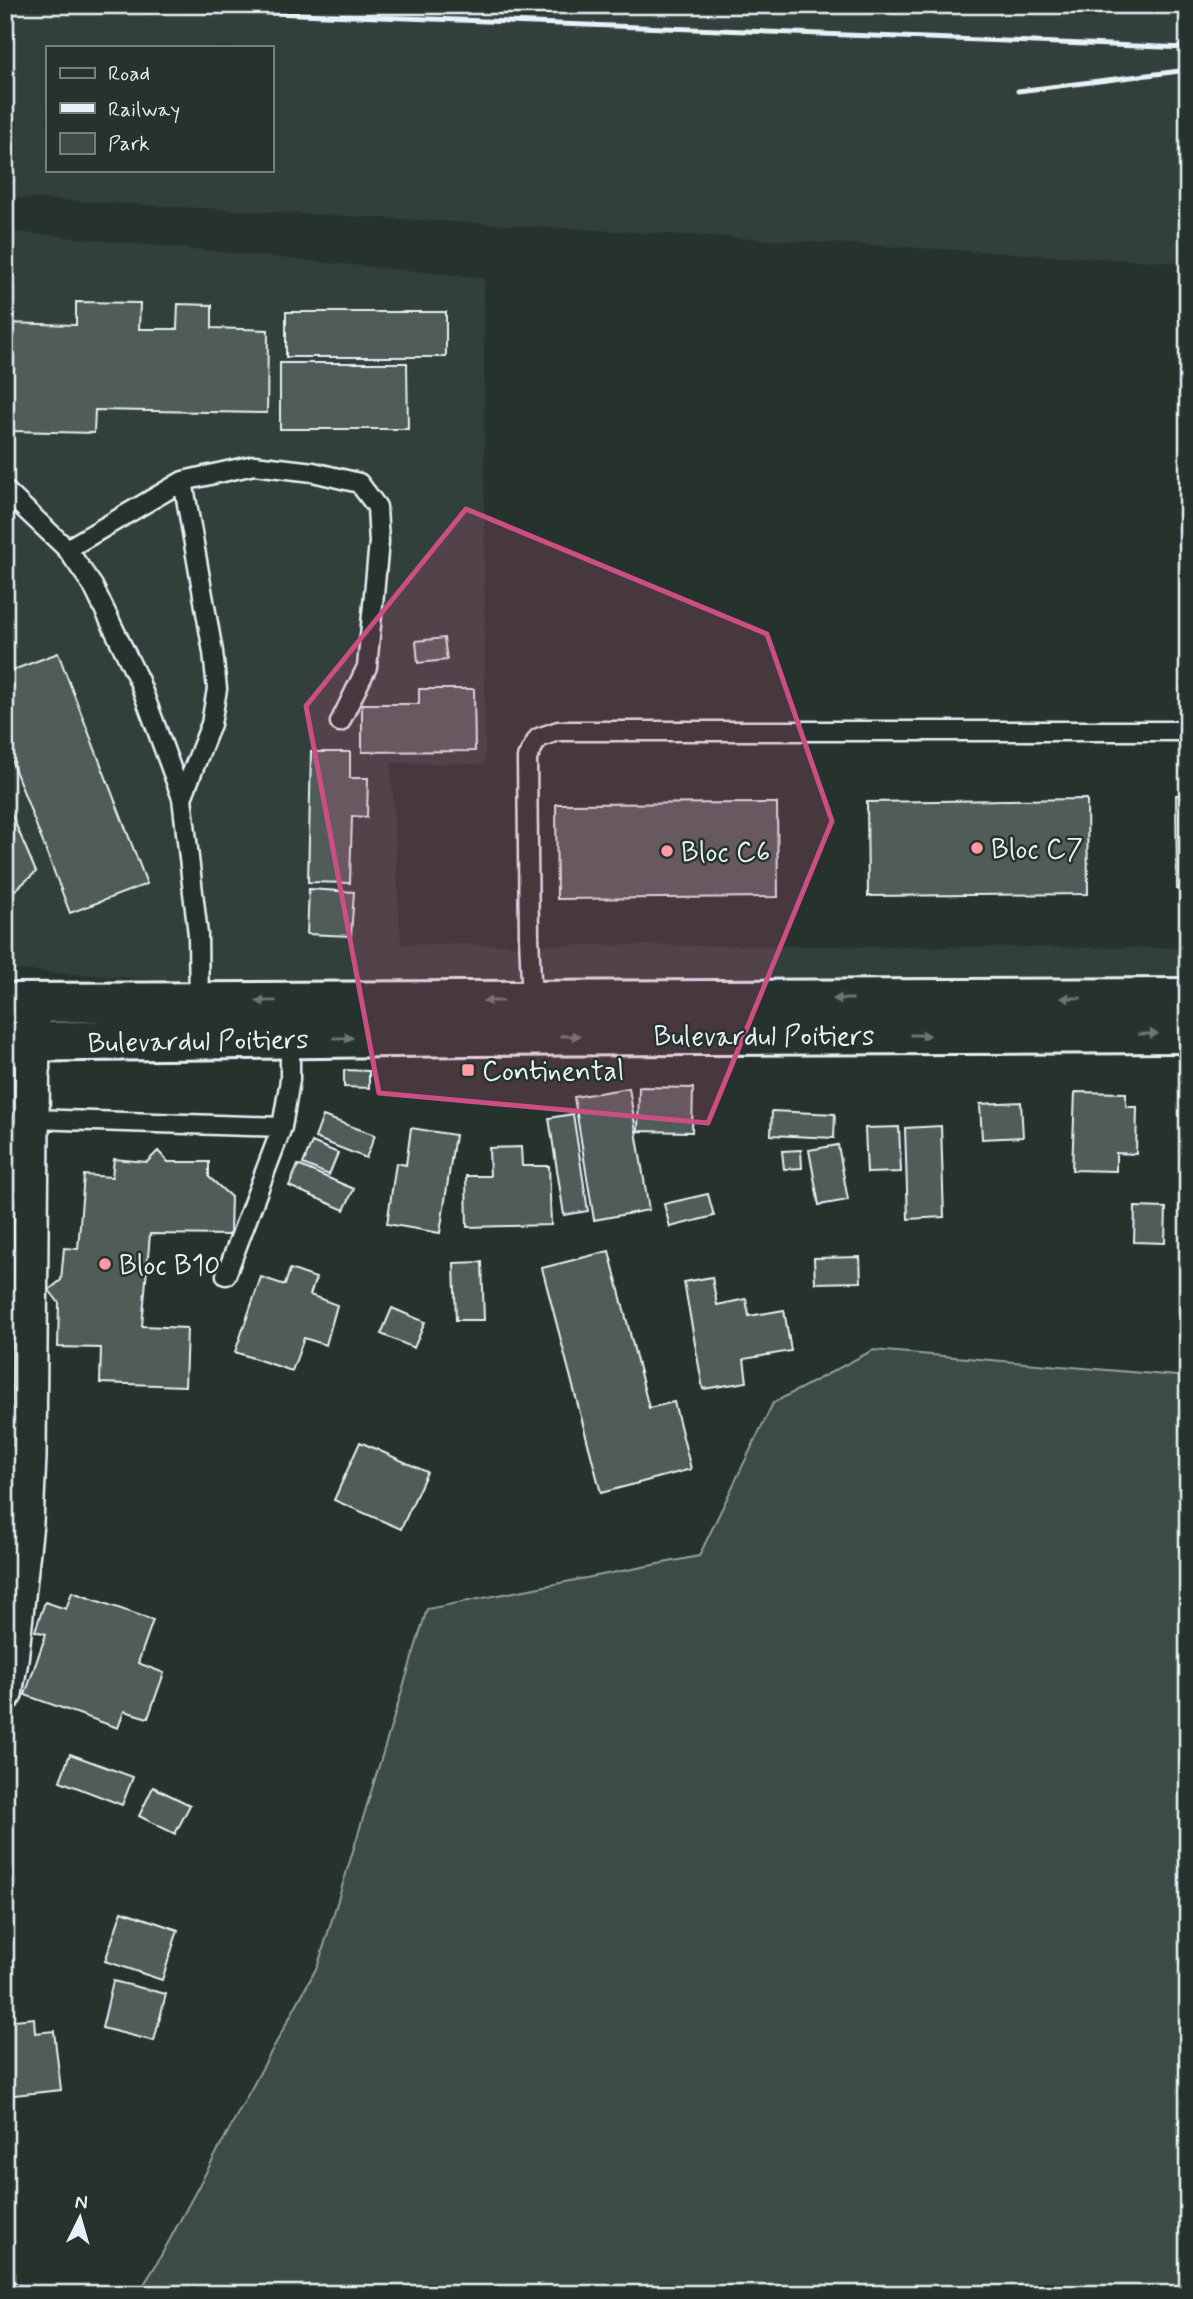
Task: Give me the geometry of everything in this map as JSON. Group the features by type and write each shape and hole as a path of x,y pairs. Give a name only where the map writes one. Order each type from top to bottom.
{"main road":[{"name":"Bulevardul Poitiers","path":"19,1003 1188,998"},
{"name":"Bulevardul Poitiers","path":"19,1042 1188,1033"}],"street":[{"path":"5,1694 26,1523 17,1456 32,1119 19,1042 19,1003"}],"lane":[{"path":"67,549 183,481 254,465 313,472 359,483 377,508 379,542 367,667 340,722"},
{"path":"182,798 211,724 217,689 183,481"},
{"path":"5,490 67,549 93,586 139,681 182,798 198,935 200,1040"},
{"path":"532,1001 527,758 538,738 558,731 1188,731"},
{"path":"226,1275 282,1127 290,1080 290,1039"},
{"path":"32,1119 282,1127"}],"highlighted area":[{"path":"466,509 767,634 832,821 708,1123 379,1093 306,706"}],"shaded area":[{"path":"5,5 1188,5 1188,263 5,197"},
{"path":"5,231 484,278 485,764 391,763 401,944 1188,948 1188,1053 5,969"}],"green space":[{"path":"873,1350 1188,1377 1188,2294 138,2294 318,1965 427,1609 699,1556 773,1403"}],"building":[{"path":"76,302 140,303 139,329 177,329 178,304 212,305 212,328 268,330 267,413 95,410 94,433 12,431 12,416 5,416 5,323 76,325"},
{"path":"286,312 446,312 446,357 286,357"},
{"path":"280,363 407,363 408,429 280,429"},
{"path":"444,638 447,660 418,663 416,641"},
{"path":"58,653 147,884 70,913 5,744 5,673"},
{"path":"419,689 474,689 475,751 362,752 362,704 419,704"},
{"path":"311,752 350,752 350,778 368,778 367,817 352,816 350,883 308,882"},
{"path":"1176,795 1188,795 1188,889 1177,889"},
{"path":"5,799 36,872 5,899"},
{"name":"Bloc C7","path":"1087,799 1088,894 868,896 867,802"},
{"name":"Bloc C6","path":"777,803 778,897 557,899 556,804"},
{"path":"309,889 354,892 351,936 307,934"},
{"path":"344,1070 369,1071 369,1088 344,1087"},
{"path":"639,1087 693,1088 692,1132 638,1131"},
{"path":"629,1088 649,1210 594,1220 574,1097"},
{"path":"1075,1092 1126,1093 1126,1107 1137,1107 1136,1154 1116,1153 1116,1171 1072,1170"},
{"path":"1021,1102 1023,1137 982,1139 980,1104"},
{"path":"772,1111 835,1114 834,1138 771,1135"},
{"path":"573,1114 588,1211 564,1215 549,1118"},
{"path":"323,1116 375,1135 366,1158 315,1138"},
{"path":"941,1126 944,1217 908,1219 905,1128"},
{"path":"899,1127 901,1172 867,1173 865,1128"},
{"path":"411,1128 455,1135 440,1233 387,1224 396,1163 406,1165"},
{"path":"312,1142 338,1153 329,1175 303,1164"},
{"path":"838,1145 848,1200 819,1205 809,1150"},
{"path":"521,1147 522,1166 549,1166 551,1225 467,1227 466,1176 490,1176 489,1148"},
{"path":"801,1150 802,1168 784,1169 782,1151"},
{"name":"Bloc B10","path":"158,1151 168,1162 209,1162 209,1177 231,1197 230,1235 150,1234 142,1326 187,1328 185,1386 100,1383 101,1348 58,1347 59,1303 49,1290 61,1280 64,1248 78,1249 84,1175 112,1177 114,1159 147,1162"},
{"path":"298,1165 354,1189 344,1210 289,1186"},
{"path":"708,1194 714,1216 670,1227 664,1204"},
{"path":"1135,1207 1166,1208 1165,1243 1134,1242"},
{"path":"609,1251 649,1408 674,1402 691,1469 601,1493 542,1268"},
{"path":"860,1257 861,1282 815,1283 814,1258"},
{"path":"482,1262 484,1320 456,1320 454,1263"},
{"path":"290,1269 316,1278 310,1295 337,1305 326,1345 304,1338 292,1371 235,1352 261,1277 285,1285"},
{"path":"712,1277 717,1305 746,1299 749,1316 784,1310 791,1351 744,1359 747,1382 703,1389 684,1282"},
{"path":"392,1308 425,1322 414,1348 381,1334"},
{"path":"360,1442 427,1472 401,1529 334,1500"},
{"path":"72,1592 153,1620 138,1663 164,1673 148,1718 124,1711 118,1728 25,1695 46,1634 35,1631 45,1602 66,1609"},
{"path":"70,1754 133,1777 122,1805 60,1781"},
{"path":"153,1787 190,1805 175,1834 139,1816"},
{"path":"122,1911 178,1930 162,1980 105,1961"},
{"path":"113,1981 166,1994 154,2041 102,2028"},
{"path":"34,2018 35,2033 54,2031 61,2090 5,2096 5,2021"},
{"path":"11,2280 35,2294 5,2294"}],"railway":[{"path":"65,5 1188,48"},
{"path":"1018,91 1188,70"}],"place":[{"name":"Bloc C7","path":"977,848"},
{"name":"Bloc C6","path":"667,851"},
{"name":"Continental","path":"468,1070"},
{"name":"Bloc B10","path":"105,1264"}]}
